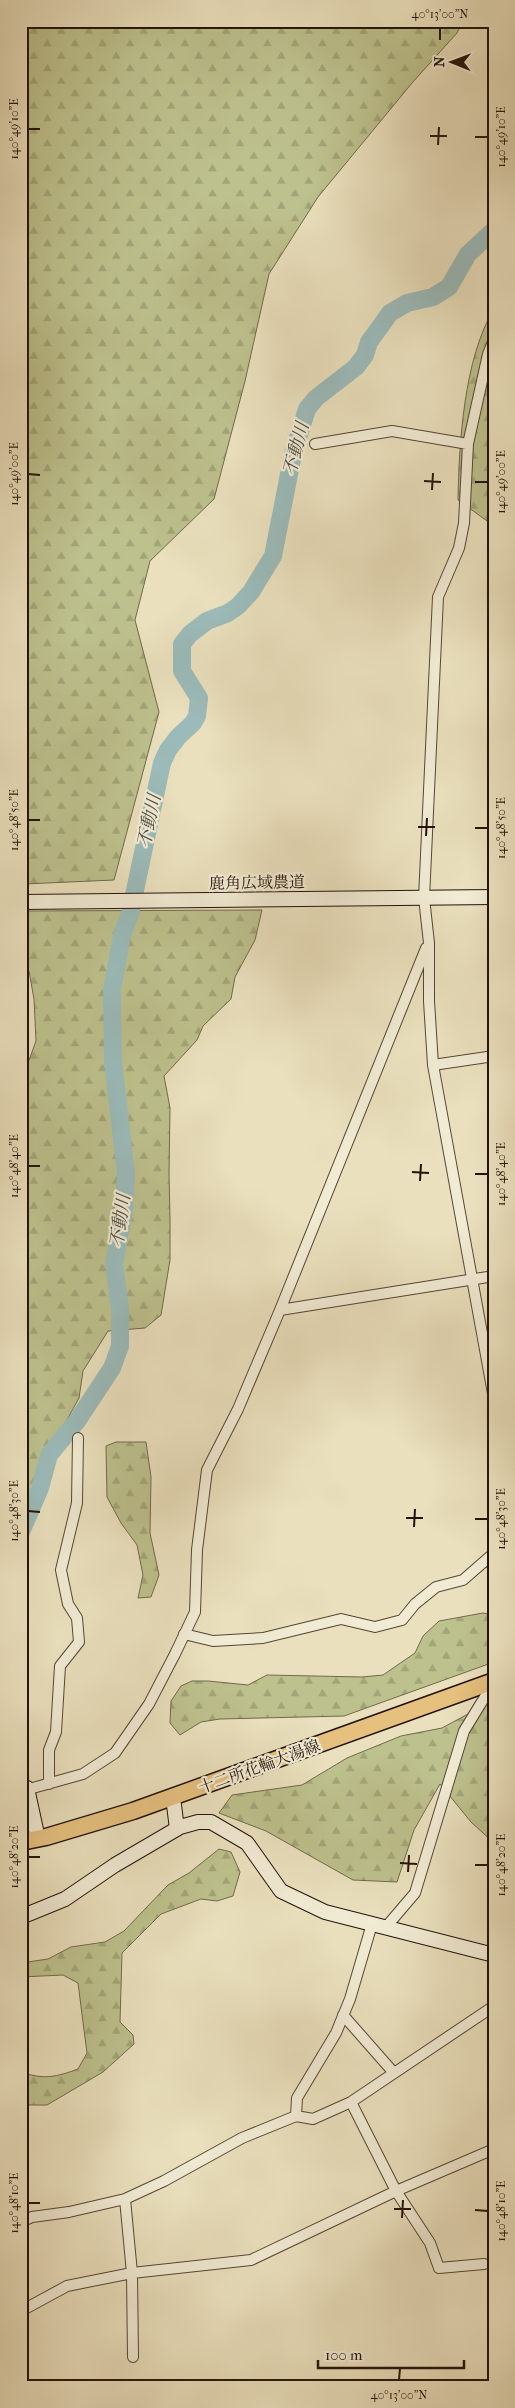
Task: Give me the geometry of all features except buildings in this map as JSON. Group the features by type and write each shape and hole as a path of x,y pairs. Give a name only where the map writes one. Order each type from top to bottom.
{"main road":[{"name":"十二所花輪大湯線","path":"21,1842 38,1839 125,1813 494,1682"}],"street":[{"path":"494,340 488,354 468,444 464,523 459,548 438,597 424,898 429,943 429,1001 433,1065 494,1399"},
{"path":"315,444 392,431 468,444"},
{"name":"鹿角広域農道","path":"21,902 494,897"},
{"path":"38,1839 24,1790 83,1774 115,1753 149,1704 195,1612 197,1550 207,1470 238,1409 280,1310 429,943"},
{"path":"433,1065 494,1056"},
{"path":"280,1310 494,1276"},
{"path":"49,1784 49,1750 56,1732 60,1666 79,1642 77,1618 68,1604 61,1570 76,1503 78,1438"},
{"path":"184,1634 213,1641 263,1638 341,1619 376,1627 402,1620 415,1604 436,1587 463,1580 491,1556 494,1570"},
{"path":"386,1927 415,1893 464,1731 494,1682"},
{"path":"172,1797 177,1829"},
{"path":"21,1917 65,1899 114,1865 177,1829 198,1822 211,1822 247,1843 281,1891 325,1912 494,1956"},
{"path":"296,2116 297,2098 336,2033 362,1965 372,1924"},
{"path":"21,2222 32,2217 68,2212 125,2199 164,2181 242,2138 296,2116 313,2119 351,2102 494,2006"},
{"path":"343,2015 394,2074"},
{"path":"351,2102 396,2191 430,2244 439,2268 484,2264"},
{"path":"21,2311 67,2286 132,2273 251,2260 396,2191 494,2149"},
{"path":"125,2199 132,2273 133,2357"}],"green space":[{"path":"21,21 463,21 457,33 412,83 318,197 269,274 245,381 214,499 150,561 135,620 159,712 114,880 24,884 21,832"},
{"path":"494,309 494,526 458,500 465,401 476,352 484,329"},
{"path":"262,910 255,940 235,977 231,999 203,1026 197,1040 164,1076 170,1108 170,1260 161,1315 145,1328 108,1331 83,1371 79,1398 51,1449 21,1521 21,1112 24,1074 36,1041 34,999 29,971 21,969 21,911"},
{"path":"116,1442 146,1442 151,1477 150,1533 159,1575 151,1597 138,1598 143,1575 137,1545 121,1523 107,1497 106,1446"},
{"path":"483,1613 494,1615 494,1662 344,1716 220,1719 201,1722 180,1735 170,1723 171,1701 181,1686 192,1681 248,1685 267,1675 362,1677 383,1675 415,1653 423,1636 439,1621"},
{"path":"494,1700 494,1843 471,1822 440,1784 414,1830 397,1882 353,1880 266,1831 219,1813 232,1795 302,1785 347,1758 401,1736 442,1728"},
{"path":"219,1849 231,1852 240,1872 233,1896 217,1901 201,1899 161,1914 122,1953 120,2022 133,2035 134,2044 103,2072 47,2105 21,2105 21,2072 43,2077 63,2074 78,2069 87,2053 78,1983 63,1975 21,1977 21,1963 48,1959 71,1947 105,1942 124,1931 168,1885 189,1873"}],"waterway":[{"name":"不動川","path":"21,1532 40,1488 49,1455 77,1421 112,1368 120,1346 120,1310 114,1264 124,1210 126,1174 113,1062 112,990 122,935 130,914 162,763 168,750 197,716 199,698 182,671 182,644 190,634 207,621 228,613 238,606 251,592 273,556 293,454 307,409 316,398 356,367 365,355 369,342 390,313 407,303 433,297 449,287 468,254 494,230"}]}
